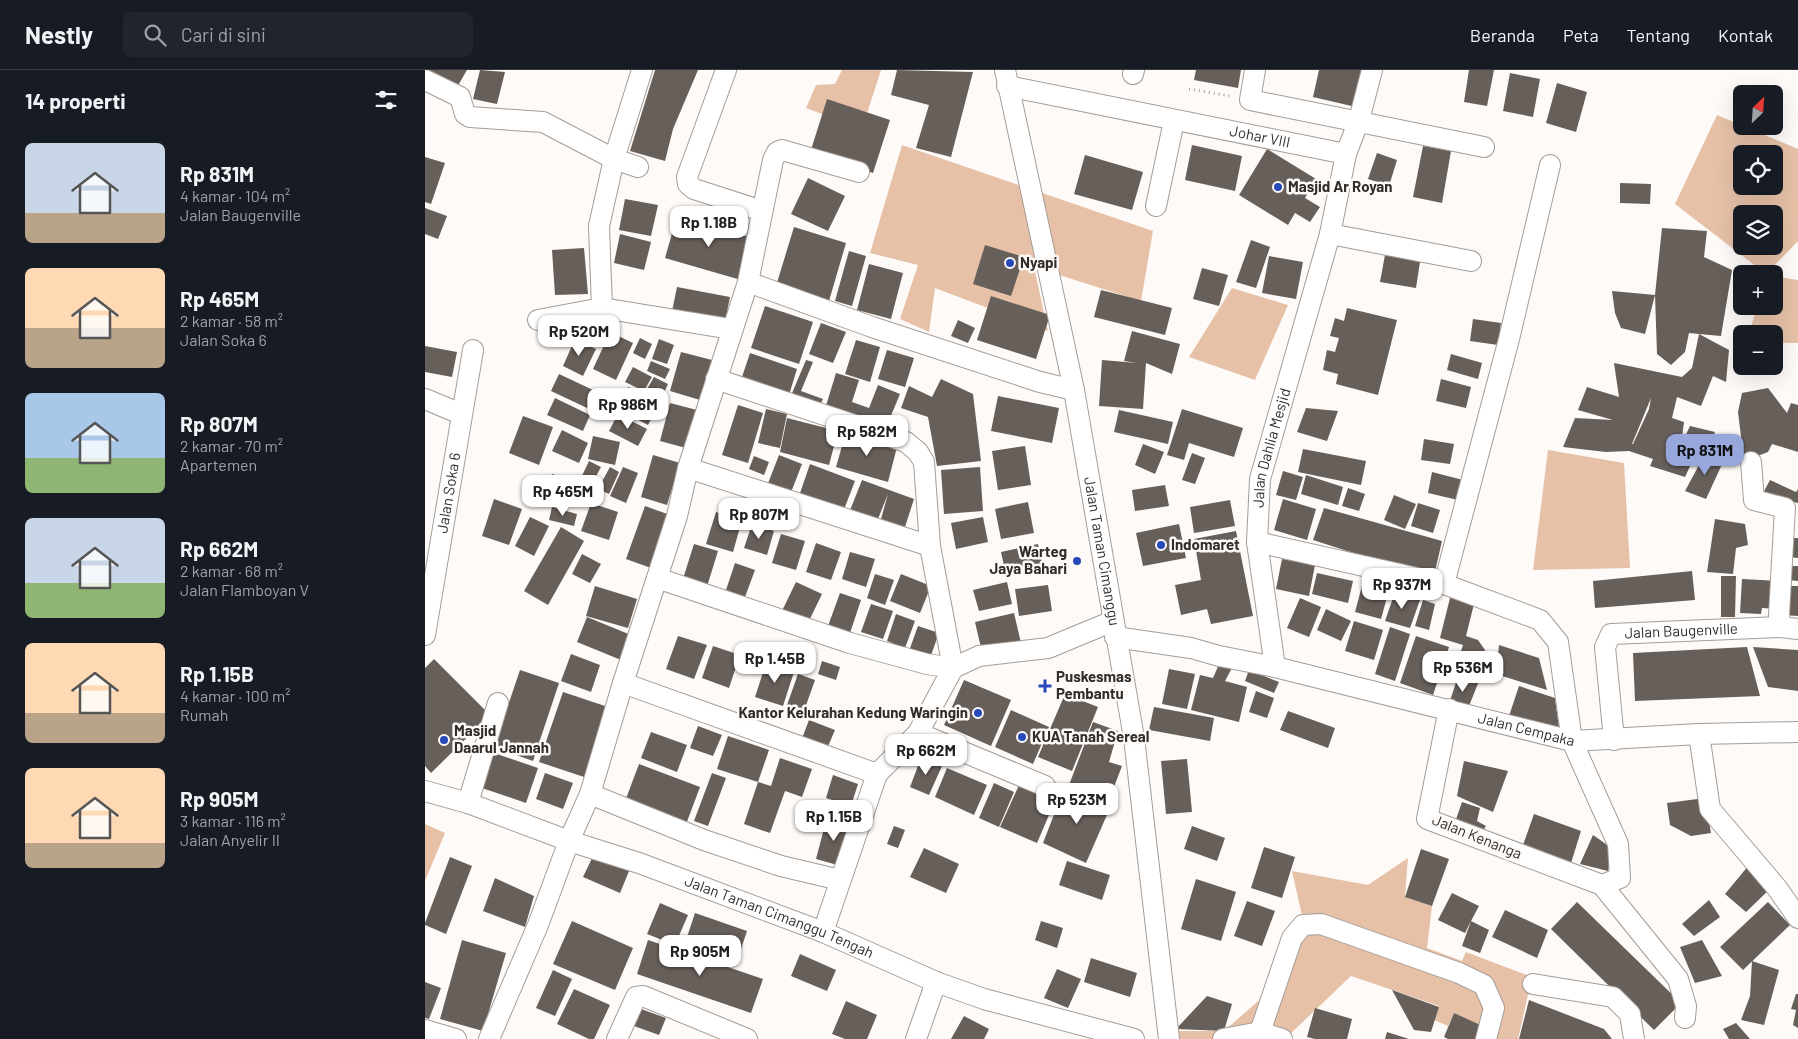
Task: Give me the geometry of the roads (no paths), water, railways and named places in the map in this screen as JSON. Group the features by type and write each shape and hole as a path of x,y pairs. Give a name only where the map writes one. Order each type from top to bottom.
{"street":[{"path":"602,308 599,226 614,159 642,70"},
{"path":"726,70 687,177 688,184 694,189 762,211"},
{"path":"1255,70 1250,100 1359,120 1484,148"},
{"name":"Jalan Dahlia Mesjid","path":"1275,667 1257,542 1260,478 1329,234 1346,154 1359,120 1372,70"},
{"name":"Johar VIII","path":"1006,78 1173,121 1346,154"},
{"name":"Jalan Taman Cimanggu","path":"1006,78 1074,390 1134,738 1169,1039"},
{"path":"425,80 460,98 465,114 470,117 543,122 614,159 638,167"},
{"path":"1156,206 1173,121"},
{"path":"489,1039 538,925 569,841 590,794 623,683 677,516 688,468 731,329 748,282 773,160 777,152 782,150 859,172"},
{"path":"1444,584 1509,339 1549,165"},
{"path":"1329,234 1471,261"},
{"path":"748,282 873,327 1040,382 1074,390"},
{"path":"538,320 602,308 731,329"},
{"name":"Jalan Soka 6","path":"425,635 473,350"},
{"path":"716,379 875,431 913,447 924,462 930,546 953,668 918,733 877,774 823,932"},
{"path":"425,399 461,414"},
{"path":"1751,462 1754,500 1785,508 1779,616 1790,628"},
{"path":"688,468 930,546"},
{"path":"1257,542 1444,584 1540,620 1557,642 1571,741 1618,844 1620,878 1602,885 1678,979 1686,1006 1685,1018"},
{"path":"657,578 850,643 927,664 953,668 979,656 1048,648 1114,629"},
{"name":"Jalan Baugenville","path":"1614,740 1605,647 1611,634 1790,628"},
{"name":"Jalan Cempaka","path":"1114,629 1219,656 1275,667 1449,709 1571,741 1699,734 1798,732"},
{"path":"623,683 877,774"},
{"path":"468,803 498,702"},
{"name":"Jalan Kenanga","path":"1449,709 1427,819 1602,885"},
{"path":"918,733 1045,786"},
{"path":"1699,734 1710,809 1777,888 1798,918"},
{"name":"Jalan Taman Cimanggu Tengah","path":"425,791 468,803 569,841 639,863 823,932 936,982 984,998 1134,1039"},
{"path":"590,794 721,846 781,866 841,880"},
{"path":"1260,1032 1292,938 1303,925 1321,924 1459,973 1484,985 1494,1008 1486,1039"},
{"path":"916,1039 936,982"},
{"path":"1533,984 1613,997 1630,1014 1634,1039"},
{"path":"617,1039 635,997 643,996 747,1039"},
{"path":"425,1030 456,1039"},
{"path":"1223,1039 1260,1032 1282,1039"}],"place":[{"name":"Masjid Ar Royan","path":"1278,187"},
{"name":"Nyapi","path":"1010,263"},
{"name":"Indomaret","path":"1161,545"},
{"name":"Warteg Jaya Bahari","path":"1077,561"},
{"name":"Puskesmas Pembantu","path":"1045,686"},
{"name":"Kantor Kelurahan Kedung Waringin","path":"978,713"},
{"name":"KUA Tanah Sereal","path":"1022,737"},
{"name":"Masjid Daarul Jannah","path":"444,740"}]}
